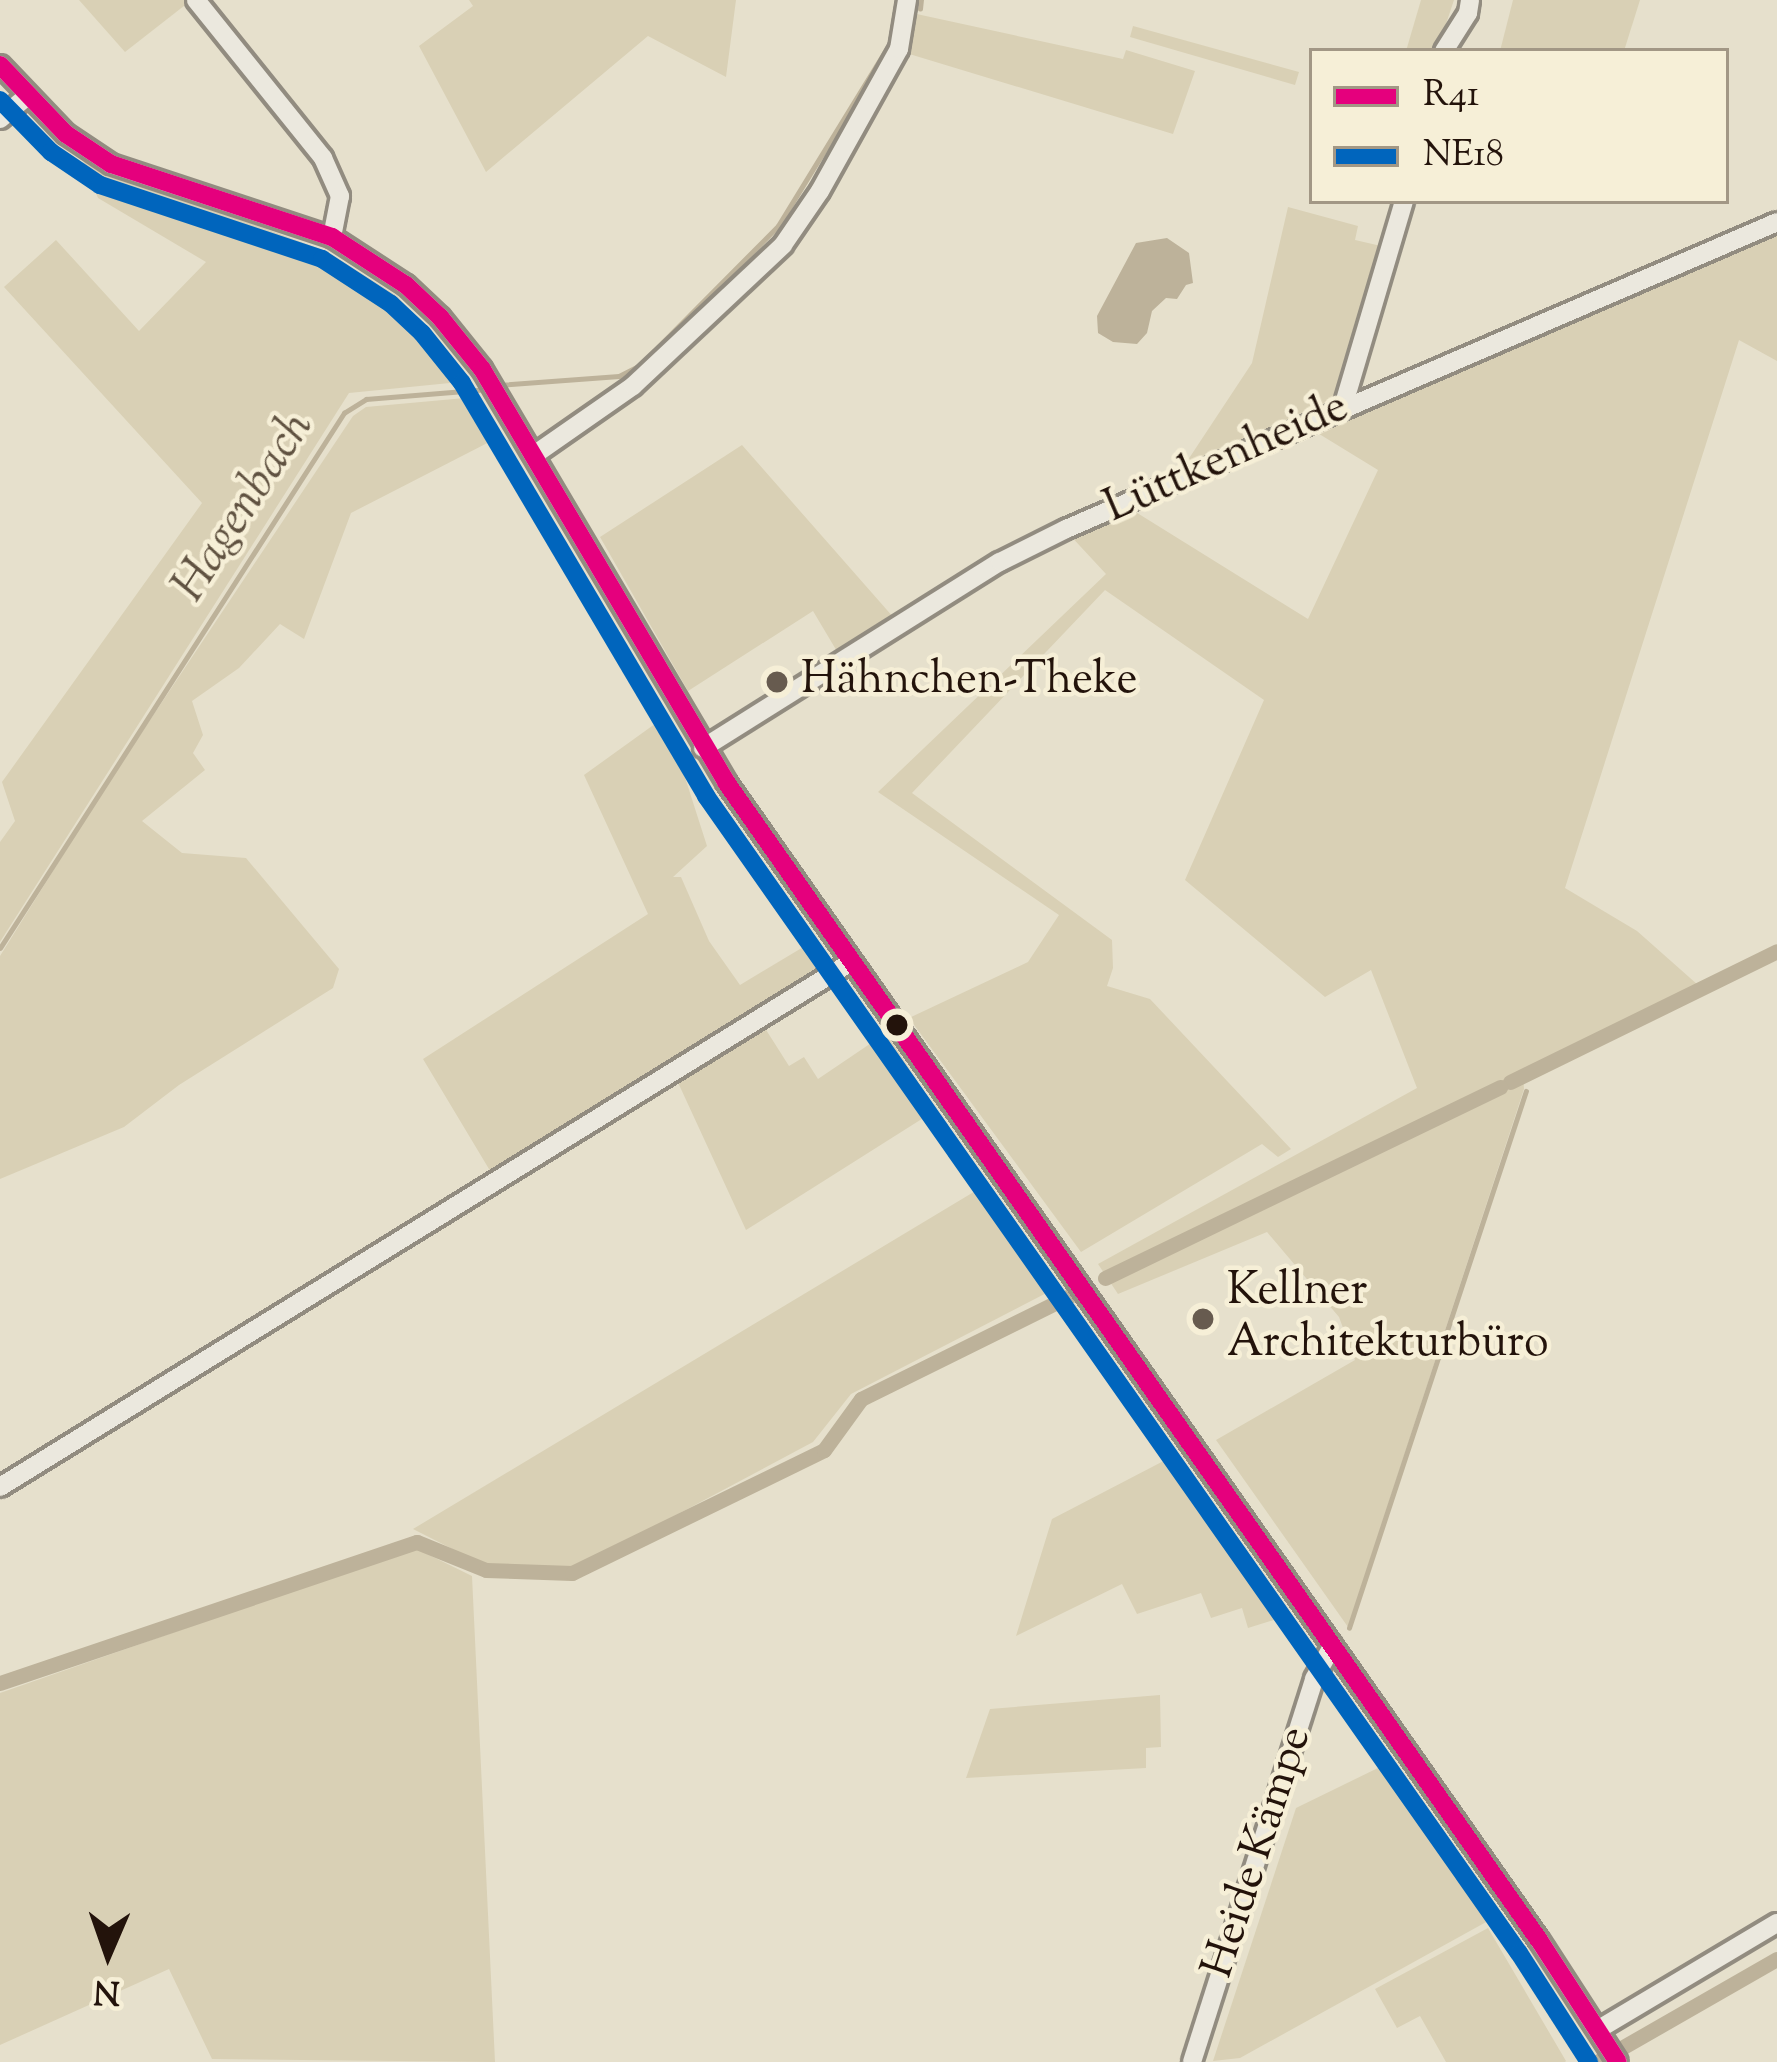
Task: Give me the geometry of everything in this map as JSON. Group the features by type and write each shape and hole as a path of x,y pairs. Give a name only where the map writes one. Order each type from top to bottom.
{"street":[{"path":"196,0 323,158 340,196 332,237"},
{"path":"534,455 633,386 764,268 820,191 895,58 907,0"},
{"path":"1446,48 1468,13 1470,0"},
{"path":"0,65 66,134 111,164 332,237 406,285 482,369 703,748 1609,2046 1777,1923"},
{"path":"0,119 27,96"},
{"path":"1343,407 1403,204"},
{"name":"Lüttkenheide","path":"703,748 1000,562 1343,407 1777,222"},
{"path":"0,1486 851,962"},
{"name":"Heide Kämpe","path":"1192,2062 1314,1679 1332,1646"}],"shaded area":[{"path":"79,0 187,0 189,2 125,52"},
{"path":"469,0 736,0 726,77 648,36 486,172 419,46 473,6"},
{"path":"1421,0 1454,0 1438,48 1407,48"},
{"path":"1513,0 1640,0 1625,48 1501,48"},
{"path":"912,13 1123,59 1126,50 1195,71 1173,134 906,53"},
{"path":"1133,26 1299,72 1295,85 1130,37"},
{"path":"83,161 328,252 397,296 470,381 349,393 0,942 0,842 15,821 2,782 202,503 4,287 56,240 139,331 206,262 98,198"},
{"path":"1288,207 1358,226 1355,240 1381,246 1337,407 1777,229 1777,361 1739,340 1565,888 1637,931 1698,985 1523,1072 1524,1089 1348,1627 1216,1440 1355,1360 1339,1317 1267,1232 1118,1294 1098,1264 1417,1088 1371,970 1325,997 1185,880 1264,700 1105,590 912,793 1112,940 1113,968 1107,986 1150,999 1291,1149 1278,1157 1262,1144 1081,1252 909,1018 1028,962 1059,915 878,792 1106,574 1067,532 1126,506 1308,619 1378,470 1298,421 1178,475 1252,363"},
{"path":"1167,238 1189,253 1193,283 1177,299 1166,298 1152,311 1147,333 1137,344 1113,342 1098,333 1097,316 1136,243"},
{"path":"476,397 501,436 351,513 304,639 280,624 239,668 192,701 203,735 193,753 205,770 142,821 182,853 246,858 339,969 333,988 179,1085 124,1127 0,1179 0,956 106,786 353,416 366,407"},
{"path":"742,445 894,618 838,653 813,611 688,691 600,537"},
{"path":"659,721 674,743 707,846 673,877 681,877 709,941 740,985 815,940 832,963 492,1174 423,1059 648,914 584,775"},
{"path":"761,1022 789,1066 804,1057 818,1079 886,1033 936,1110 746,1230 675,1076"},
{"path":"987,1184 1060,1286 851,1394 813,1442 575,1569 482,1564 413,1529"},
{"path":"1177,1454 1290,1615 1248,1628 1242,1608 1211,1618 1201,1593 1137,1614 1122,1584 1016,1636 1052,1519"},
{"path":"415,1548 472,1576 495,2062 212,2059 169,1969 0,2045 0,1693"},
{"path":"1160,1695 1161,1747 1146,1748 1146,1768 966,1778 990,1709"},
{"path":"1382,1766 1488,1921 1240,2058 1213,2061 1296,1808"},
{"path":"1488,1928 1565,2062 1446,2062 1420,2016 1397,2028 1375,1989"}],"waterway":[{"name":"Hagenbach","path":"920,9 921,0"},
{"name":"Hagenbach","path":"499,385 619,376 639,366 778,226 892,40"},
{"name":"Hagenbach","path":"0,948 344,413 366,399 489,389"},
{"path":"1510,1082 1777,951"},
{"path":"1105,1278 1500,1087"},
{"path":"1349,1628 1526,1091"},
{"path":"0,1683 417,1542 486,1570 572,1573 824,1450 861,1399 1080,1291"},
{"path":"1597,2062 1777,1959"}],"transit line":[{"name":"R41","path":"0,65 66,134 111,164 332,237 406,285 440,317 482,369 726,782 1539,1940 1618,2062"},
{"name":"NE18","path":"0,100 51,152 100,185 322,259 391,304 422,333 462,383 706,796 1519,1953 1589,2062"}],"place":[{"name":"Hähnchen-Theke","path":"777,682"},
{"name":"Kellner Architekturbüro","path":"1203,1319"}]}
